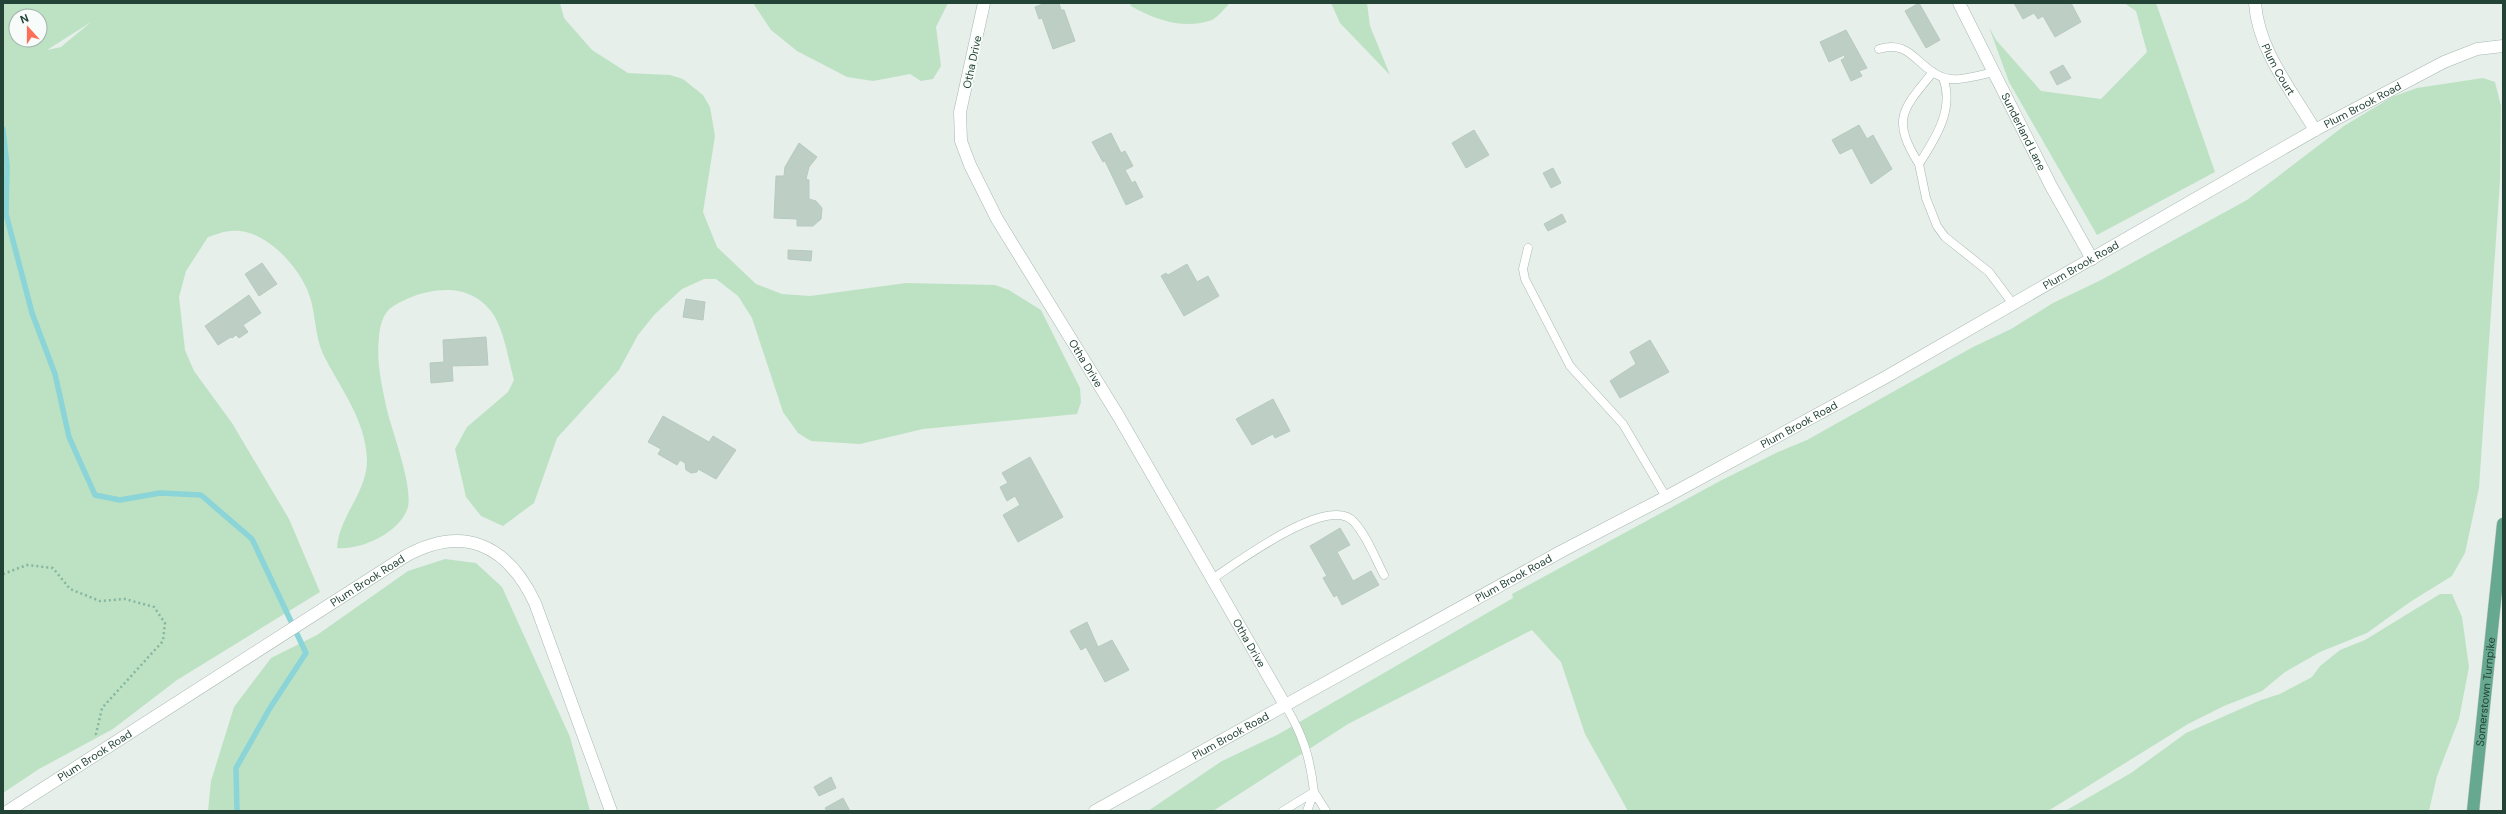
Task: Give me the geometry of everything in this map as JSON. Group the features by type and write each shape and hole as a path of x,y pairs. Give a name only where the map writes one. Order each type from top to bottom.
{"main road":[{"name":"Somerstown Turnpike","path":"2473,811 2503,524"}],"street":[{"name":"Otha Drive","path":"984,3 960,112 961,141 970,165 997,219 1119,417 1285,705"},
{"name":"Sunderland Lane","path":"1958,3 2051,186 2092,258"},
{"name":"Plum Court","path":"2255,3 2256,17 2269,53 2315,130"},
{"name":"Plum Brook Road","path":"1096,811 1562,551 1666,497 2013,304 2315,130 2444,62 2477,49 2503,46"},
{"name":"Plum Brook Road","path":"8,811 404,557 424,546 447,541 469,541 490,549 510,563 525,582 535,603 611,811"}],"lane":[{"path":"1879,49 1892,45 1904,48 1933,72 1943,78 1994,72"},
{"path":"1933,72 1911,101 1904,113 1901,124 1904,136 1919,164 1926,198 1937,226 1946,237 1989,272 2013,304"},
{"path":"1919,164 1943,121 1947,104 1947,89 1943,78"},
{"path":"1528,248 1522,269 1525,279 1566,360 1622,424 1666,497"},
{"path":"1212,579 1294,528 1317,517 1331,514 1345,515 1354,522 1384,575"},
{"path":"1285,705 1301,732 1310,761 1314,792 1326,811"},
{"path":"1282,811 1314,792"},
{"path":"1307,811 1314,792"}],"path":[{"path":"3,574 27,565 53,568 70,589 100,601 125,599 154,607 165,623 163,641 102,708 96,734 101,739"}],"green space":[{"path":"3,3 560,3 564,18 592,50 628,73 670,75 683,79 703,95 710,107 715,136 703,212 717,247 756,284 782,294 810,296 906,283 995,285 1009,290 1041,310 1080,388 1081,402 1077,414 923,429 860,444 811,441 798,433 783,412 752,318 738,296 716,279 704,279 682,289 655,314 638,335 619,370 557,438 534,503 503,526 481,516 466,497 455,449 467,427 508,392 514,380 503,337 493,314 485,304 476,298 466,293 455,291 432,291 409,298 391,307 381,324 379,335 378,356 380,374 387,410 406,476 409,501 407,510 402,519 395,526 377,539 357,546 337,548 339,536 347,515 363,483 367,460 366,445 351,405 323,354 307,289 302,279 286,258 277,249 255,235 231,231 222,232 208,237 186,271 179,297 185,350 194,371 232,423 289,519 320,592 177,680 113,729 39,769 3,793","holes":["91,22 61,47 47,50"]},
{"path":"753,3 948,3 936,27 941,66 933,79 921,81 910,74 873,81 847,77 797,51 771,30"},
{"path":"1130,3 1230,3 1212,20 1202,23 1181,24 1150,16 1131,6"},
{"path":"1331,3 1367,3 1370,26 1390,75 1340,23"},
{"path":"2124,3 2156,3 2215,172 2097,235 2009,82 1989,27 1996,40 2041,91 2101,99 2147,52 2136,11"},
{"path":"2483,78 2495,82 2501,106 2500,181 2479,488 2465,553 2452,576 2410,602 2367,633 2320,652 2285,672 2262,691 2224,706 2188,724 2048,811 1628,811 1585,734 1561,662 1532,630 1348,724 1213,811 1148,811 1222,761 1277,735 1513,598 1512,594 1720,481 1778,452 1807,440 1973,347 2011,329 2053,303 2101,280 2247,200 2344,126 2392,97 2417,88"},
{"path":"445,559 476,563 502,587 570,737 590,811 208,811 211,781 234,707 271,658 317,635 408,571"},
{"path":"2440,594 2452,594 2462,617 2469,667 2459,719 2437,776 2429,811 2065,811 2131,773 2186,733 2261,700 2280,694 2312,677 2320,666 2340,650 2365,640"}],"building":[{"path":"1046,3 1059,3 1061,10 1064,10 1075,41 1053,49 1042,18 1039,19 1035,7"},
{"path":"1919,3 1940,40 1926,48 1905,11"},
{"path":"2014,3 2071,3 2081,22 2055,37 2043,16 2038,19 2034,13 2023,19"},
{"path":"1846,30 1867,68 1859,71 1862,76 1851,81 1841,60 1845,58 1844,55 1829,62 1820,42"},
{"path":"2063,65 2071,78 2057,85 2050,72"},
{"path":"1859,125 1867,139 1873,135 1892,169 1871,184 1852,148 1840,154 1832,140"},
{"path":"1474,130 1489,155 1466,168 1452,143"},
{"path":"1111,133 1121,153 1125,151 1133,166 1125,170 1132,183 1135,181 1143,197 1126,205 1105,161 1103,162 1092,142"},
{"path":"799,143 817,157 809,167 806,179 809,180 809,199 816,201 822,208 821,219 813,226 797,226 797,219 774,218 776,176 784,176 785,167"},
{"path":"1553,168 1561,183 1551,188 1543,173"},
{"path":"1562,214 1566,222 1548,231 1544,224"},
{"path":"788,250 812,251 811,261 788,259"},
{"path":"262,263 277,284 259,296 245,274"},
{"path":"1187,264 1197,282 1208,276 1219,296 1184,316 1161,276 1166,273 1168,275"},
{"path":"249,295 261,313 243,325 248,332 239,338 236,335 232,338 231,337 218,345 205,326"},
{"path":"686,299 705,302 703,320 683,317"},
{"path":"486,337 488,365 452,366 453,381 431,383 430,363 444,362 443,340"},
{"path":"1650,340 1669,372 1620,398 1610,381 1636,364 1630,352"},
{"path":"1273,399 1290,431 1275,438 1273,434 1252,445 1236,419"},
{"path":"663,416 709,442 713,436 736,450 716,479 698,469 697,472 691,473 686,470 685,463 680,460 677,465 658,454 661,449 648,442"},
{"path":"1030,457 1063,517 1018,542 1003,515 1020,505 1015,496 1007,501 1000,487 1008,483 1002,473"},
{"path":"1340,528 1350,545 1337,552 1353,581 1371,571 1379,585 1342,605 1337,595 1334,597 1323,578 1327,576 1310,546"},
{"path":"1087,622 1098,647 1112,640 1129,670 1105,682 1086,647 1081,650 1070,631"},
{"path":"831,777 836,788 819,796 814,787"},
{"path":"843,798 850,811 827,811 825,808"}],"waterway":[{"path":"3,129 7,166 6,214 32,313 55,374 69,437 95,495 120,500 160,493 201,495 252,539 306,653 270,708 236,768 237,811"}]}
